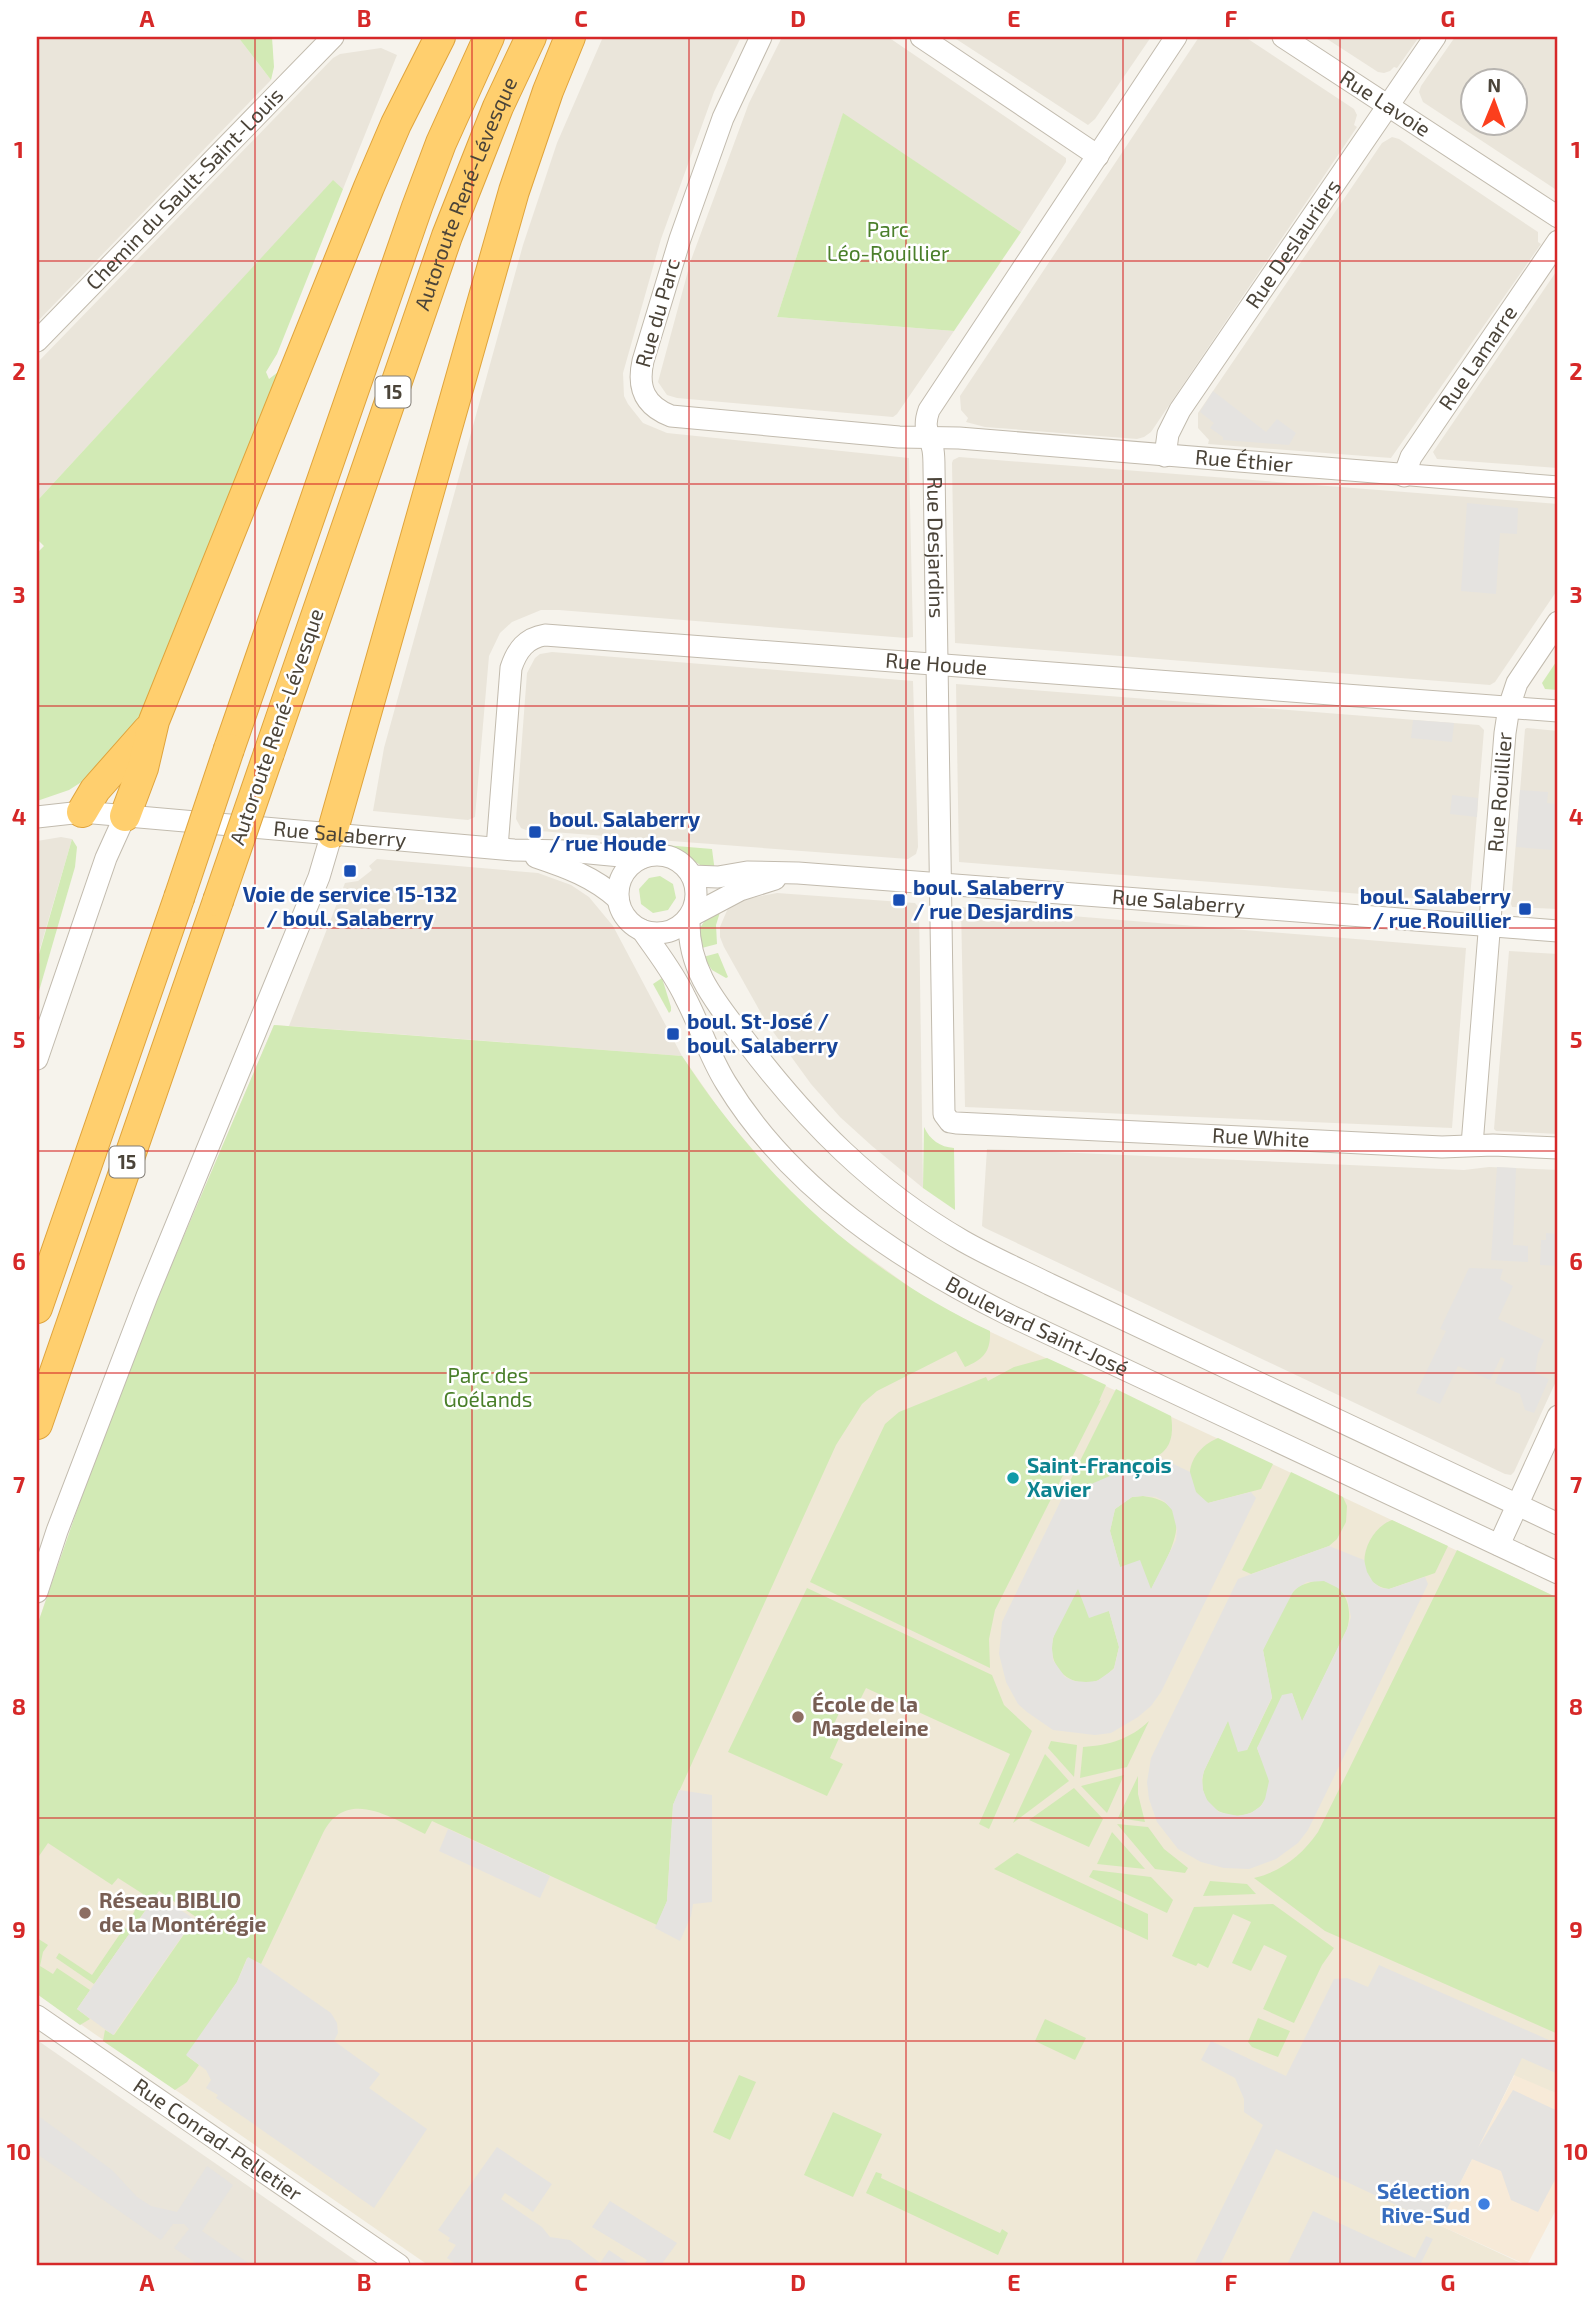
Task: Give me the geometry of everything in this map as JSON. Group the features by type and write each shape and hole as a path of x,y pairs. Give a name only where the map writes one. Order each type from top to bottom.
{"highway":[{"path":"125,816 143,768 155,721 375,174 396,124 440,37"},
{"name":"Autoroute René-Lévesque","path":"37,1308 408,231 441,143 489,37"},
{"name":"Autoroute René-Lévesque","path":"37,1424 447,236 494,116 531,37"},
{"path":"332,833 507,213 529,143 570,37"},
{"path":"82,812 95,790 155,721"}],"street":[{"name":"Chemin du Sault-Saint-Louis","path":"37,341 333,37"},
{"name":"Rue du Parc","path":"761,37 730,99 680,239 640,373 643,394 653,407 671,416 928,438"},
{"path":"922,37 1098,156"},
{"name":"Rue Desjardins","path":"961,1123 950,1122 944,1114 934,455 925,425 929,410 1177,37"},
{"name":"Rue Lavoie","path":"1283,37 1558,218"},
{"name":"Rue Deslauriers","path":"1165,456 1168,434 1180,410 1434,37"},
{"name":"Rue Lamarre","path":"1404,476 1411,457 1558,241"},
{"name":"Rue Éthier","path":"928,438 959,438 1558,487"},
{"name":"Rue Rouillier","path":"1472,1145 1509,707 1521,676 1558,622"},
{"name":"Rue Houde","path":"505,849 512,668 519,650 535,636 555,634 1558,711"},
{"name":"Rue Salaberry","path":"37,817 82,812 505,849 568,851 642,858"},
{"path":"37,1059 106,858 125,816"},
{"path":"37,1592 112,1383 323,869 332,833"},
{"name":"Rue Salaberry","path":"505,849 582,874 601,884 618,899"},
{"path":"654,855 671,857 686,867 692,876 696,897 689,917 681,925 665,932 642,930 628,920 618,899 622,877 629,867 642,858 654,855"},
{"name":"Rue Salaberry","path":"692,876 718,877 747,872 797,873 1558,931"},
{"name":"Rue Salaberry","path":"689,917 740,890 797,873"},
{"name":"Boulevard Saint-José","path":"689,917 690,947 702,978 782,1089 855,1163 916,1211 966,1243 1049,1284 1558,1524"},
{"name":"Boulevard Saint-José","path":"642,930 678,983 710,1054 726,1083 749,1115 799,1171 834,1204 887,1245 942,1281 1000,1311 1558,1573"},
{"name":"Rue White","path":"961,1123 1442,1147 1472,1145 1558,1148"},
{"path":"1499,1545 1558,1416"},
{"name":"Rue Conrad-Pelletier","path":"37,2016 399,2265"}],"shaded area":[{"path":"37,37 238,37 271,80 37,322"},
{"path":"603,37 741,37 714,92 661,239 623,373 624,396 628,404 643,423 667,433 909,458 913,637 541,610 512,622 500,633 489,656 475,817 468,820 373,811 384,748 523,245 557,143"},
{"path":"782,37 888,37 1066,158 1021,232 843,114 777,317 954,331 893,417 677,398 667,395 658,382 691,260 749,103"},
{"path":"953,37 1151,37 1095,119 1088,125"},
{"path":"1199,37 1245,37 1354,109 1357,115 1354,125 1357,127 1151,432 1137,439 985,427 966,422 968,418 961,410 960,396"},
{"path":"1324,37 1419,37 1397,68 1384,73 1378,72"},
{"path":"1455,37 1558,37 1558,191 1475,136 1528,136 1528,66 1458,66 1458,125 1423,102 1419,92"},
{"path":"381,48 397,55 343,189 333,181 37,501 37,363 333,58 340,54"},
{"path":"1392,137 1399,139 1538,232 1538,242 1541,244 1391,458 1208,444 1209,440 1198,428 1198,413 1382,143"},
{"path":"1558,269 1558,468 1437,459 1433,452"},
{"path":"1213,391 1266,432 1277,419 1296,433 1289,445 1223,440 1223,437 1210,428 1214,423 1200,412"},
{"path":"959,457 1558,504 1558,589 1495,682 1490,685 955,643 952,463"},
{"path":"1467,503 1518,508 1517,534 1500,533 1496,594 1461,591"},
{"path":"552,652 913,681 918,847 916,854 908,859 521,828 516,819 527,673 535,658 540,654"},
{"path":"956,684 1479,725 1484,730 1470,898 1463,902 959,862"},
{"path":"1413,720 1454,723 1452,742 1411,738"},
{"path":"1527,728 1558,731 1558,909 1512,907 1511,904"},
{"path":"1520,790 1548,792 1547,803 1556,804 1552,850 1516,847"},
{"path":"1452,795 1478,798 1477,817 1450,814"},
{"path":"61,837 72,839 37,959 37,841"},
{"path":"377,859 538,873 571,885 589,897 613,926 682,1056 289,1026 345,883 358,881 372,870 369,866"},
{"path":"777,893 915,903 919,908 923,1188 840,1117 811,1084 766,1022 724,947 720,927 728,908 740,900"},
{"path":"961,907 1466,948 1452,1128 965,1107"},
{"path":"1509,951 1558,954 1558,1134 1494,1129"},
{"name":"École de la Magdeleine","path":"274,1025 682,1056 724,1116 785,1187 831,1230 925,1298 980,1327 1558,1598 1558,2094 1514,2075 1439,2225 1525,2265 428,2265 37,1994 37,1626 169,1271"},
{"path":"987,1149 1464,1170 1489,1167 1558,1170 1558,1377 1514,1472 1511,1475 1505,1474 985,1228 982,1226"},
{"path":"1497,1167 1516,1168 1513,1245 1528,1246 1528,1262 1491,1260"},
{"path":"1546,1233 1558,1234 1558,1266 1540,1265 1541,1240 1546,1240"},
{"path":"1469,1268 1503,1269 1500,1279 1513,1286 1498,1319 1544,1340 1538,1354 1535,1373 1549,1379 1534,1413 1525,1410 1520,1394 1495,1383 1505,1359 1501,1357 1490,1380 1458,1366 1440,1404 1416,1393 1446,1331 1440,1329"},
{"path":"1157,1456 1190,1472 1196,1492 1208,1503 1251,1492 1256,1498 1161,1692 1151,1706 1138,1717 1111,1733 1095,1735 1053,1730 1027,1712 1018,1704 1006,1682 999,1654 1002,1622 1063,1496","holes":["1143,1496 1164,1501 1172,1510 1177,1530 1176,1540 1151,1589 1140,1560 1120,1567 1110,1531 1115,1509 1132,1497","1078,1589 1089,1618 1109,1611 1119,1647 1114,1669 1097,1681 1074,1681 1065,1677 1053,1660 1053,1638"]},
{"path":"1329,1546 1364,1560 1373,1582 1381,1588 1389,1589 1425,1577 1428,1584 1308,1830 1298,1843 1276,1859 1249,1869 1224,1868 1201,1862 1178,1849 1157,1822 1149,1799 1147,1782 1151,1758 1238,1579","holes":["1324,1581 1340,1589 1347,1598 1351,1617 1302,1721 1292,1693 1282,1695 1257,1748 1269,1781 1265,1799 1261,1806 1251,1813 1238,1816 1219,1812 1207,1800 1203,1790 1204,1771 1228,1721 1238,1752 1247,1750 1272,1697 1263,1650 1294,1590 1307,1582"]},
{"path":"679,1790 712,1795 712,1902 693,1904 680,1941 655,1928 667,1901 673,1805"},
{"path":"448,1829 550,1876 540,1898 439,1851"},
{"path":"157,1894 194,1919 113,2035 77,2009"},
{"path":"248,1957 331,2013 337,2023 338,2033 334,2041 380,2074 369,2088 427,2129 374,2208 216,2098 218,2095 206,2088 211,2080 206,2070 186,2055 237,1982"},
{"path":"1379,1965 1558,2044 1558,2074 1522,2058 1478,2148 1513,2090 1558,2111 1558,2174 1538,2212 1511,2200 1501,2171 1472,2159 1439,2225 1276,2149 1220,2265 1194,2265 1263,2125 1244,2112 1244,2099 1235,2078 1201,2060 1211,2041 1286,2076 1334,1979 1347,1978 1368,1987"},
{"path":"37,2040 362,2265 37,2265"},
{"path":"1515,2074 1558,2094 1558,2206 1527,2265 1439,2225"},
{"path":"37,2115 112,2170 137,2197 151,2206 177,2212 207,2166 233,2185 202,2231 251,2265 199,2265 174,2248 189,2229 184,2224 173,2224 161,2240 37,2154"},
{"path":"497,2147 552,2184 533,2212 505,2193 501,2199 542,2227 550,2237 570,2240 600,2263 609,2250 631,2265 457,2265 447,2258 456,2245 438,2230"},
{"path":"610,2201 677,2243 661,2265 644,2265 647,2260 592,2227"},
{"path":"1313,2211 1415,2258 1426,2236 1433,2239 1420,2265 1287,2265"}],"green space":[{"path":"238,37 272,37 274,67 271,80"},
{"name":"Parc Léo-Rouillier","path":"843,113 1021,232 954,331 777,317"},
{"path":"333,180 343,189 277,354 266,372 269,379 282,369 144,714 94,774 69,790 37,801 37,553 44,546 37,539 37,501"},
{"path":"1558,659 1558,690 1545,689 1542,683"},
{"path":"72,839 77,847 75,867 37,998 37,961"},
{"path":"664,845 712,849 715,872 678,850"},
{"path":"660,876 673,884 676,898 668,910 653,913 641,904 639,889 649,878"},
{"path":"721,909 716,925 717,944 698,949 702,925"},
{"path":"718,953 728,977 726,978 712,970 703,957"},
{"path":"662,978 671,1007 669,1013 653,984"},
{"name":"Parc des Goélands","path":"274,1025 682,1056 745,1140 817,1216 899,1280 990,1331 990,1338 985,1354 965,1367 956,1351 877,1391 862,1404 836,1445 673,1805 667,1901 657,1925 432,1821 425,1834 370,1810 344,1812 333,1819 323,1833 261,1964 247,1958 237,1982 187,2056 199,2065 187,2082 175,2090 103,2041 105,2030 114,2035 196,1917 159,1891 135,1925 130,1920 143,1894 118,1878 112,1885 48,1843 37,1859 37,1626 105,1429"},
{"path":"924,1127 936,1142 954,1148 955,1210 923,1188"},
{"path":"1047,1358 1106,1385 1099,1401 1101,1400 995,1610 989,1639 990,1668 810,1582 885,1424 899,1412 986,1377 988,1381 1014,1367"},
{"path":"1116,1389 1171,1416 1169,1444 1156,1457 1135,1468 1076,1491 1067,1487"},
{"path":"1218,1438 1273,1464 1261,1489 1208,1503 1198,1495 1192,1487 1190,1468 1200,1451"},
{"path":"1291,1472 1343,1497 1347,1506 1346,1522 1337,1539 1329,1546 1251,1574 1242,1570"},
{"path":"1143,1496 1161,1501 1172,1509 1176,1521 1176,1534 1171,1548 1151,1590 1120,1567 1110,1531 1115,1509 1132,1497"},
{"path":"1392,1520 1448,1546 1435,1573 1389,1589 1377,1585 1369,1578 1365,1557 1373,1535"},
{"path":"1457,1550 1558,1598 1558,2034 1325,1931 1254,1878 1290,1861 1318,1832"},
{"path":"1317,1580 1334,1585 1345,1596 1349,1612 1347,1629 1302,1722 1292,1693 1257,1748 1269,1780 1265,1800 1256,1810 1243,1815 1230,1815 1218,1810 1208,1801 1203,1788 1204,1771 1228,1720 1247,1750 1272,1698 1263,1650 1288,1597 1299,1586"},
{"path":"807,1588 992,1675 1004,1705 1032,1731 989,1829 979,1824 1010,1754 866,1688 854,1712 840,1711 832,1728 840,1736 830,1758 843,1764 827,1796 728,1752"},
{"path":"1078,1588 1109,1611 1119,1647 1114,1668 1101,1679 1087,1683 1072,1680 1059,1670 1052,1647 1062,1617"},
{"path":"1149,1721 1127,1767 1080,1778 1083,1747 1119,1740"},
{"path":"1051,1741 1077,1745 1074,1777 1048,1748"},
{"path":"1045,1754 1069,1781 1013,1823"},
{"path":"1124,1775 1107,1813 1081,1786"},
{"path":"1138,1776 1138,1794 1145,1822 1118,1818"},
{"path":"1074,1788 1103,1819 1089,1847 1029,1820"},
{"path":"1117,1824 1148,1827 1164,1849 1188,1868 1185,1873 1155,1869"},
{"path":"1112,1832 1145,1869 1097,1864"},
{"path":"1017,1853 1148,1914 1148,1940 994,1869"},
{"path":"1093,1870 1151,1877 1173,1900 1167,1913 1089,1877"},
{"path":"1210,1881 1247,1884 1256,1894 1203,1896"},
{"path":"1273,1904 1334,1948 1322,1965 1294,2023 1263,2009 1287,1956 1264,1945 1251,1971 1232,1963 1251,1922 1233,1914 1208,1968 1172,1956 1194,1907"},
{"path":"124,1928 132,1930 94,1984 56,1958 59,1953 92,1975"},
{"path":"37,1938 48,1945 43,1952 40,1966 53,1974 57,1968 90,1990 77,2009 90,2019 80,2025 37,1994"},
{"path":"1258,2018 1290,2031 1278,2057 1252,2047 1248,2042"},
{"path":"1045,2019 1086,2038 1075,2060 1035,2041"},
{"path":"739,2075 756,2082 730,2140 713,2132"},
{"path":"833,2112 882,2134 853,2197 804,2175"},
{"path":"876,2172 882,2174 881,2178 1000,2233 1002,2229 1008,2233 998,2255 866,2193"}],"place":[{"name":"boul. Salaberry / rue Houde","path":"535,832"},
{"name":"Voie de service 15-132 / boul. Salaberry","path":"350,871"},
{"name":"boul. Salaberry / rue Desjardins","path":"899,900"},
{"name":"boul. Salaberry / rue Rouillier","path":"1525,909"},
{"name":"boul. St-José / boul. Salaberry","path":"673,1034"},
{"name":"Saint-François Xavier","path":"1013,1478"},
{"name":"École de la Magdeleine","path":"798,1717"},
{"name":"Réseau BIBLIO de la Montérégie","path":"85,1913"},
{"name":"Sélection Rive-Sud","path":"1484,2204"}]}
